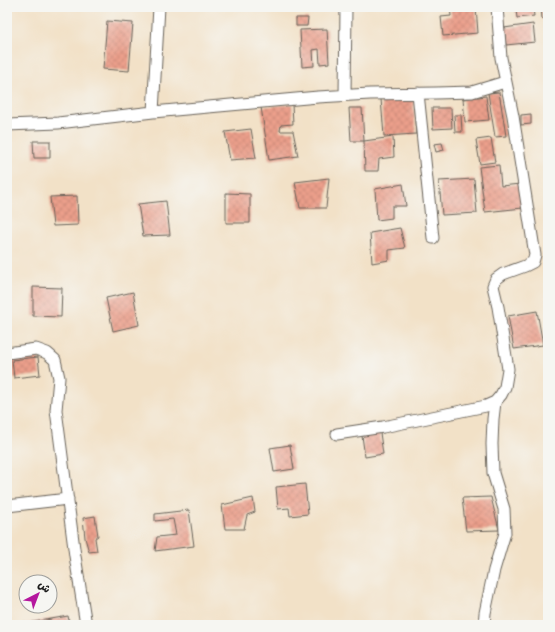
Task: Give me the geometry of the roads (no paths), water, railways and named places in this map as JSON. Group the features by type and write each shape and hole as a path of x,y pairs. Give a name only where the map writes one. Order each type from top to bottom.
{"street":[{"path":"153,112 159,7"},
{"path":"345,95 346,7"},
{"path":"337,434 383,428 486,406 495,402 502,395 505,387 508,369 493,286 496,279 503,274 533,262 535,254 513,116 501,58 497,7"},
{"path":"7,125 58,123 153,112 345,95 472,92 505,82"},
{"path":"418,93 433,238"},
{"path":"7,353 36,350 48,353 55,360 60,378 56,410 75,556 86,625"},
{"path":"484,625 494,570 505,533 504,509 493,474 492,419 495,402"},
{"path":"7,506 68,499"}]}
